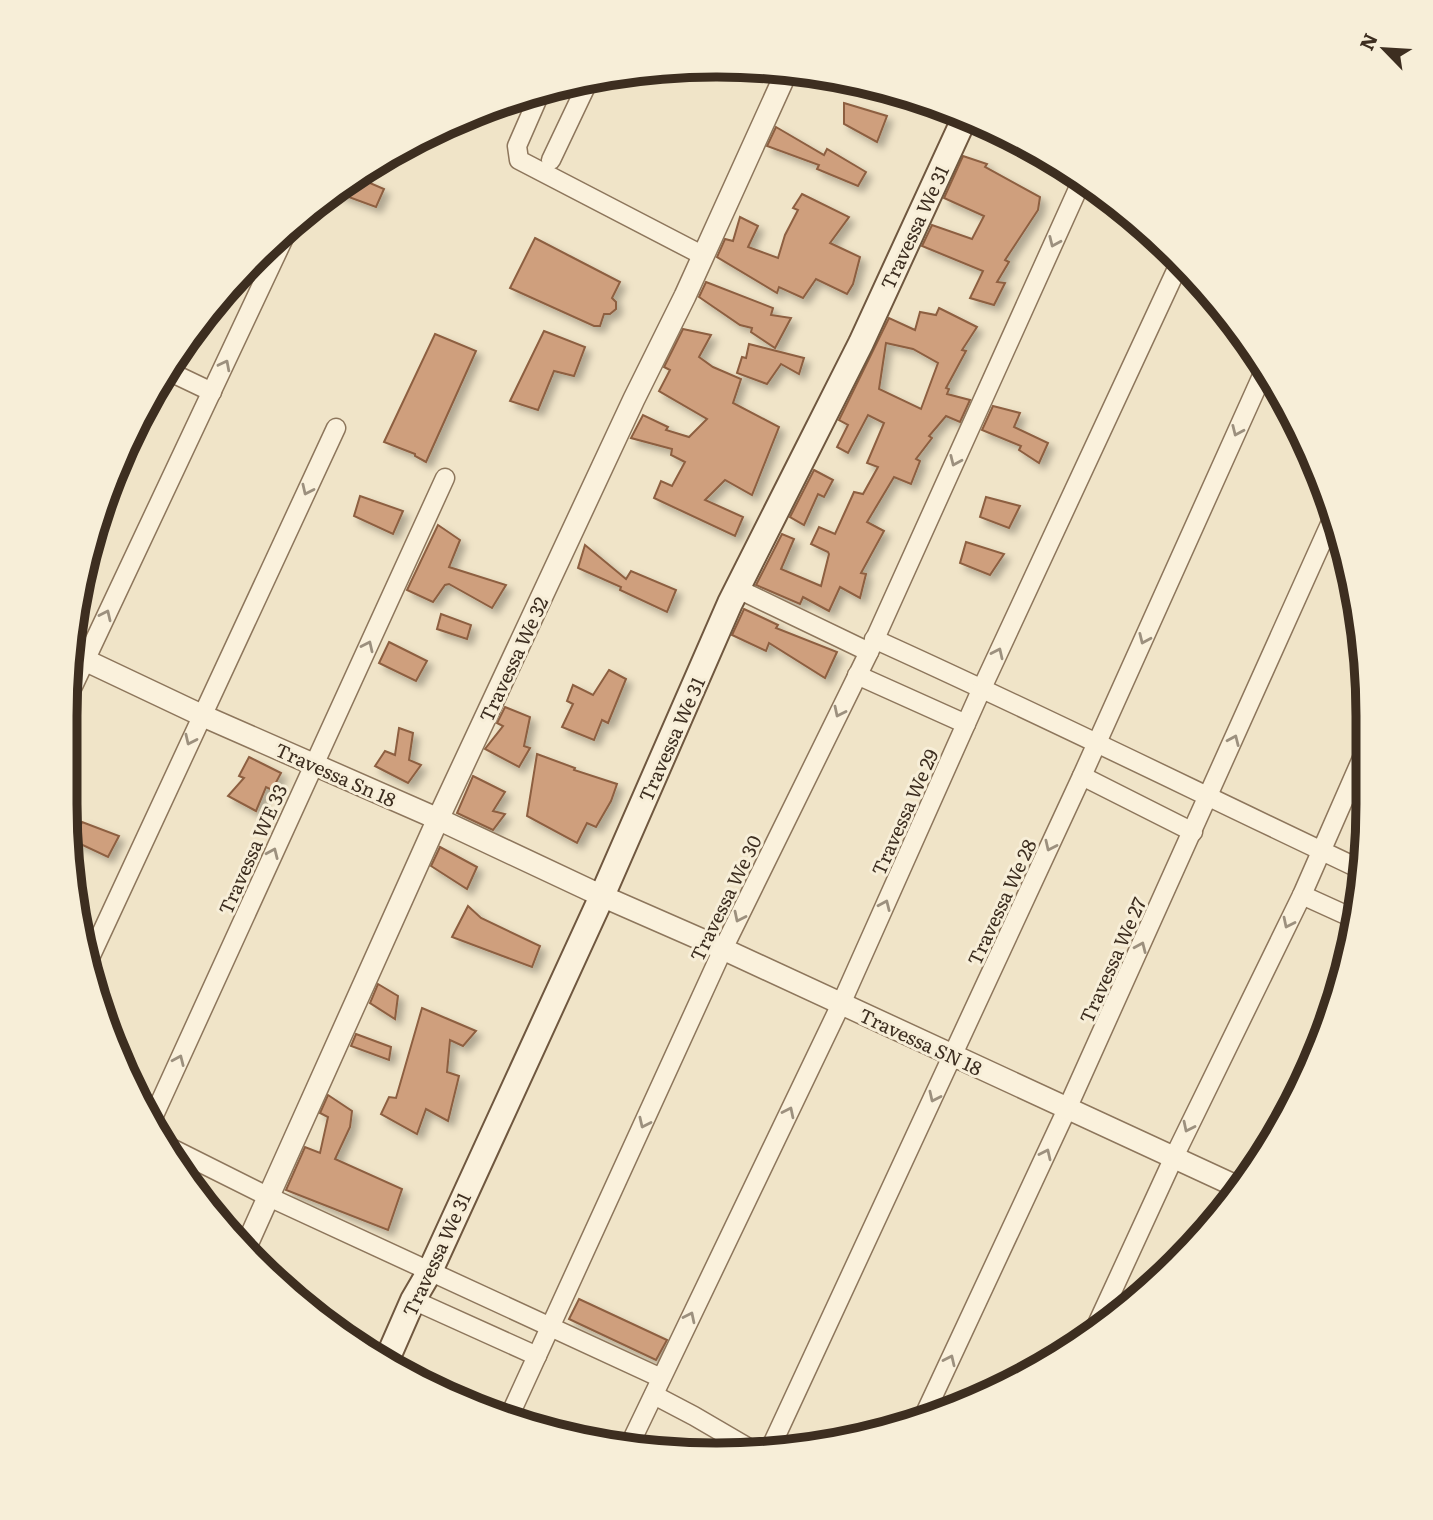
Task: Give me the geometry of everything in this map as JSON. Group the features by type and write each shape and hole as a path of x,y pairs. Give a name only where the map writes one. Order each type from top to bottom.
{"main road":[{"name":"Travessa We 31","path":"390,1353 602,896 738,589 861,343 961,126"}],"street":[{"name":"Travessa We 32","path":"249,1240 438,819 783,80"},
{"path":"546,166 583,91"},
{"path":"535,104 516,146 519,160 546,166 702,255"},
{"name":"Travessa We 30","path":"512,1409 723,949 871,646 1078,189"},
{"path":"80,649 212,392 278,252"},
{"name":"Travessa We 29","path":"661,1378 841,1004 982,688 1176,271"},
{"path":"176,375 212,392"},
{"name":"Travessa We 28","path":"774,1440 1097,745 1260,380"},
{"path":"94,949 336,428"},
{"name":"Travessa WE 33","path":"156,1110 445,478"},
{"name":"Travessa We 27","path":"928,1407 1209,798 1328,530"},
{"path":"738,589 871,646 982,688 1353,866"},
{"name":"Travessa Sn 18","path":"80,657 602,896"},
{"path":"857,674 966,724"},
{"path":"1102,1314 1174,1157 1303,895 1356,772"},
{"path":"1082,776 1193,832"},
{"path":"1303,895 1346,915"},
{"name":"Travessa SN 18","path":"602,896 723,949 1231,1184"},
{"path":"181,1152 269,1197 661,1378 633,1438"},
{"path":"413,1300 537,1356"},
{"path":"653,1395 739,1442"}],"building":[{"path":"844,103 887,116 877,142 844,124"},
{"path":"776,127 824,155 827,149 866,172 858,186 817,169 819,165 767,146"},
{"path":"963,156 987,164 985,167 1040,197 1038,210 1005,260 1009,262 997,282 1005,283 994,305 970,298 983,271 922,246 932,225 972,239 984,216 944,198"},
{"path":"367,182 384,189 376,207 346,196"},
{"path":"802,194 849,217 830,243 860,257 853,284 847,294 816,279 803,298 779,287 777,293 717,257 725,239 733,241 740,217 758,226 748,247 778,258 785,235 798,210 793,208"},
{"path":"535,238 620,282 612,298 616,302 616,309 610,314 604,314 600,326 594,326 510,288"},
{"path":"706,282 773,308 771,315 791,318 775,348 751,332 752,328 740,325 699,297"},
{"path":"939,308 977,327 962,350 966,351 946,388 949,389 947,394 970,400 960,422 946,416 929,436 932,438 916,459 920,461 911,484 894,477 867,522 884,531 861,573 866,574 860,598 840,587 829,611 803,597 800,604 756,585 782,534 794,539 781,569 821,586 829,554 811,544 819,527 835,534 854,492 863,494 878,467 867,463 884,423 868,415 848,453 837,447 848,425 839,420 889,318 915,330 920,312 936,315","holes":["886,343 913,349 938,363 921,409 879,389"]},
{"path":"683,329 711,335 699,357 713,367 741,379 733,403 779,427 752,495 725,480 705,500 743,517 735,536 654,498 661,481 672,486 685,462 671,455 672,449 631,438 643,415 668,427 666,430 689,437 707,419 659,391 670,370 664,367"},
{"path":"544,331 585,347 574,376 554,371 538,410 510,401"},
{"path":"435,334 476,351 426,462 415,454 384,442"},
{"path":"749,344 804,358 799,374 781,364 767,384 737,373 742,357 746,358"},
{"path":"993,406 1020,413 1014,427 1048,443 1039,463 1019,450 1021,446 982,430"},
{"path":"814,470 833,480 824,497 818,494 804,525 790,517"},
{"path":"360,496 403,511 393,534 354,516"},
{"path":"986,497 1020,506 1009,528 980,517"},
{"path":"438,525 460,540 449,567 506,585 492,608 449,584 445,585 433,602 407,590"},
{"path":"966,542 1004,554 990,575 960,563"},
{"path":"585,545 626,579 631,571 676,590 667,612 578,568"},
{"path":"744,609 778,625 776,628 837,652 825,678 769,643 766,651 732,635"},
{"path":"441,614 471,625 467,639 437,629"},
{"path":"389,642 427,661 416,681 379,663"},
{"path":"609,670 626,679 608,723 602,720 594,740 562,727 573,704 567,701 573,685 593,695"},
{"path":"505,707 530,717 524,746 530,748 519,767 485,749 503,726 497,723"},
{"path":"399,728 413,733 409,760 421,765 408,783 375,766 385,751 395,755"},
{"path":"537,754 617,784 596,827 587,823 577,843 527,816"},
{"path":"249,757 281,773 272,790 266,787 256,811 228,796 244,778 239,776"},
{"path":"473,776 505,792 493,811 505,814 493,830 457,813"},
{"path":"82,822 119,836 108,857 78,843 78,832"},
{"path":"440,847 477,867 467,889 431,866"},
{"path":"468,906 481,918 540,946 532,967 452,937"},
{"path":"378,984 398,996 395,1019 370,1003"},
{"path":"422,1008 476,1031 463,1046 450,1040 447,1072 459,1076 448,1121 426,1109 417,1134 381,1114 389,1097 396,1098"},
{"path":"356,1034 391,1047 389,1060 351,1046"},
{"path":"328,1095 352,1111 350,1127 335,1159 402,1189 388,1230 286,1190 305,1147 320,1153 328,1117 320,1113"},
{"path":"579,1299 667,1340 656,1360 569,1319"}]}
